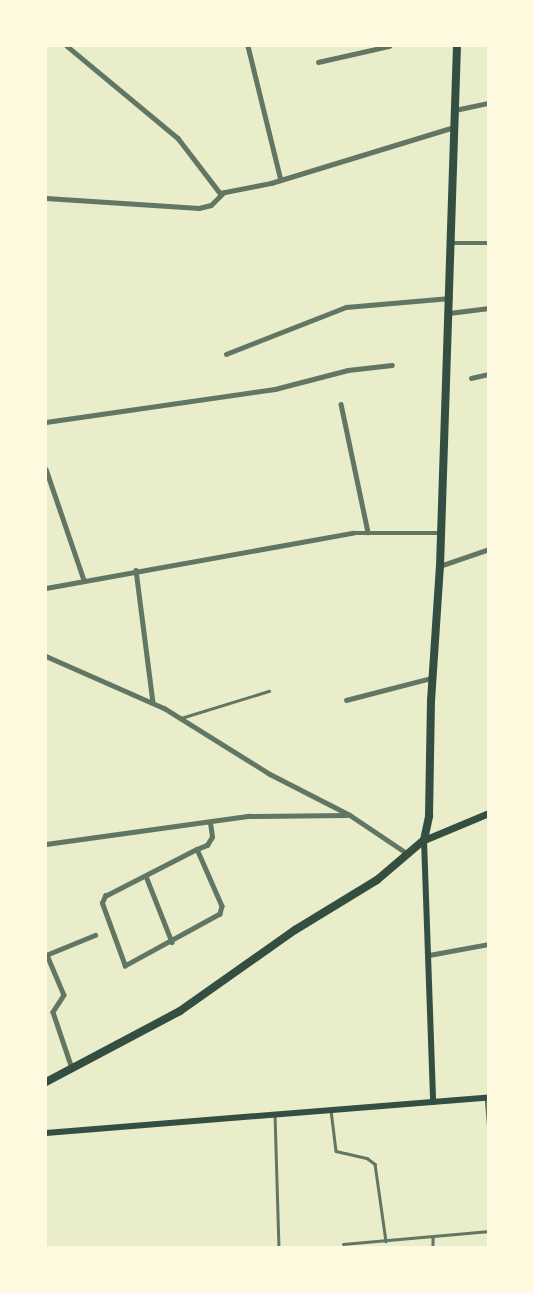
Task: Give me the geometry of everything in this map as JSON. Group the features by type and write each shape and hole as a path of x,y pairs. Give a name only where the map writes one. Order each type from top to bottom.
{"highway":[{"path":"46,1082 180,1011 409,855 424,840 429,816 432,678 440,566 453,243 457,46"}],"main road":[{"path":"433,1102 424,840 488,813"},
{"path":"46,1133 487,1097"}],"street":[{"path":"67,46 178,138 212,188 223,193"},
{"path":"248,46 281,180"},
{"path":"317,62 389,46"},
{"path":"455,110 488,103"},
{"path":"46,198 199,208 223,193 281,180 455,126"},
{"path":"453,243 488,243"},
{"path":"226,354 346,307 450,298"},
{"path":"449,313 488,308"},
{"path":"46,422 275,389 348,370 392,365"},
{"path":"471,379 488,374"},
{"path":"341,404 368,532"},
{"path":"46,469 84,580"},
{"path":"46,588 136,570 368,532 440,533"},
{"path":"440,566 488,549"},
{"path":"136,570 153,704"},
{"path":"46,656 180,718 270,774 350,815 409,855"},
{"path":"346,700 432,678"},
{"path":"46,844 210,822 350,815"},
{"path":"197,849 222,905 214,921 125,966 102,904 105,896 197,849 212,837 210,822"},
{"path":"146,876 172,942"},
{"path":"73,1069 52,1012 64,995 46,956 95,935"},
{"path":"429,956 488,944"}],"lane":[{"path":"180,718 269,691"},
{"path":"487,1097 488,1129"},
{"path":"331,1110 336,1152 367,1158 375,1164 386,1241"},
{"path":"275,1114 279,1248"},
{"path":"343,1244 488,1231"},
{"path":"433,1238 433,1248"}]}
